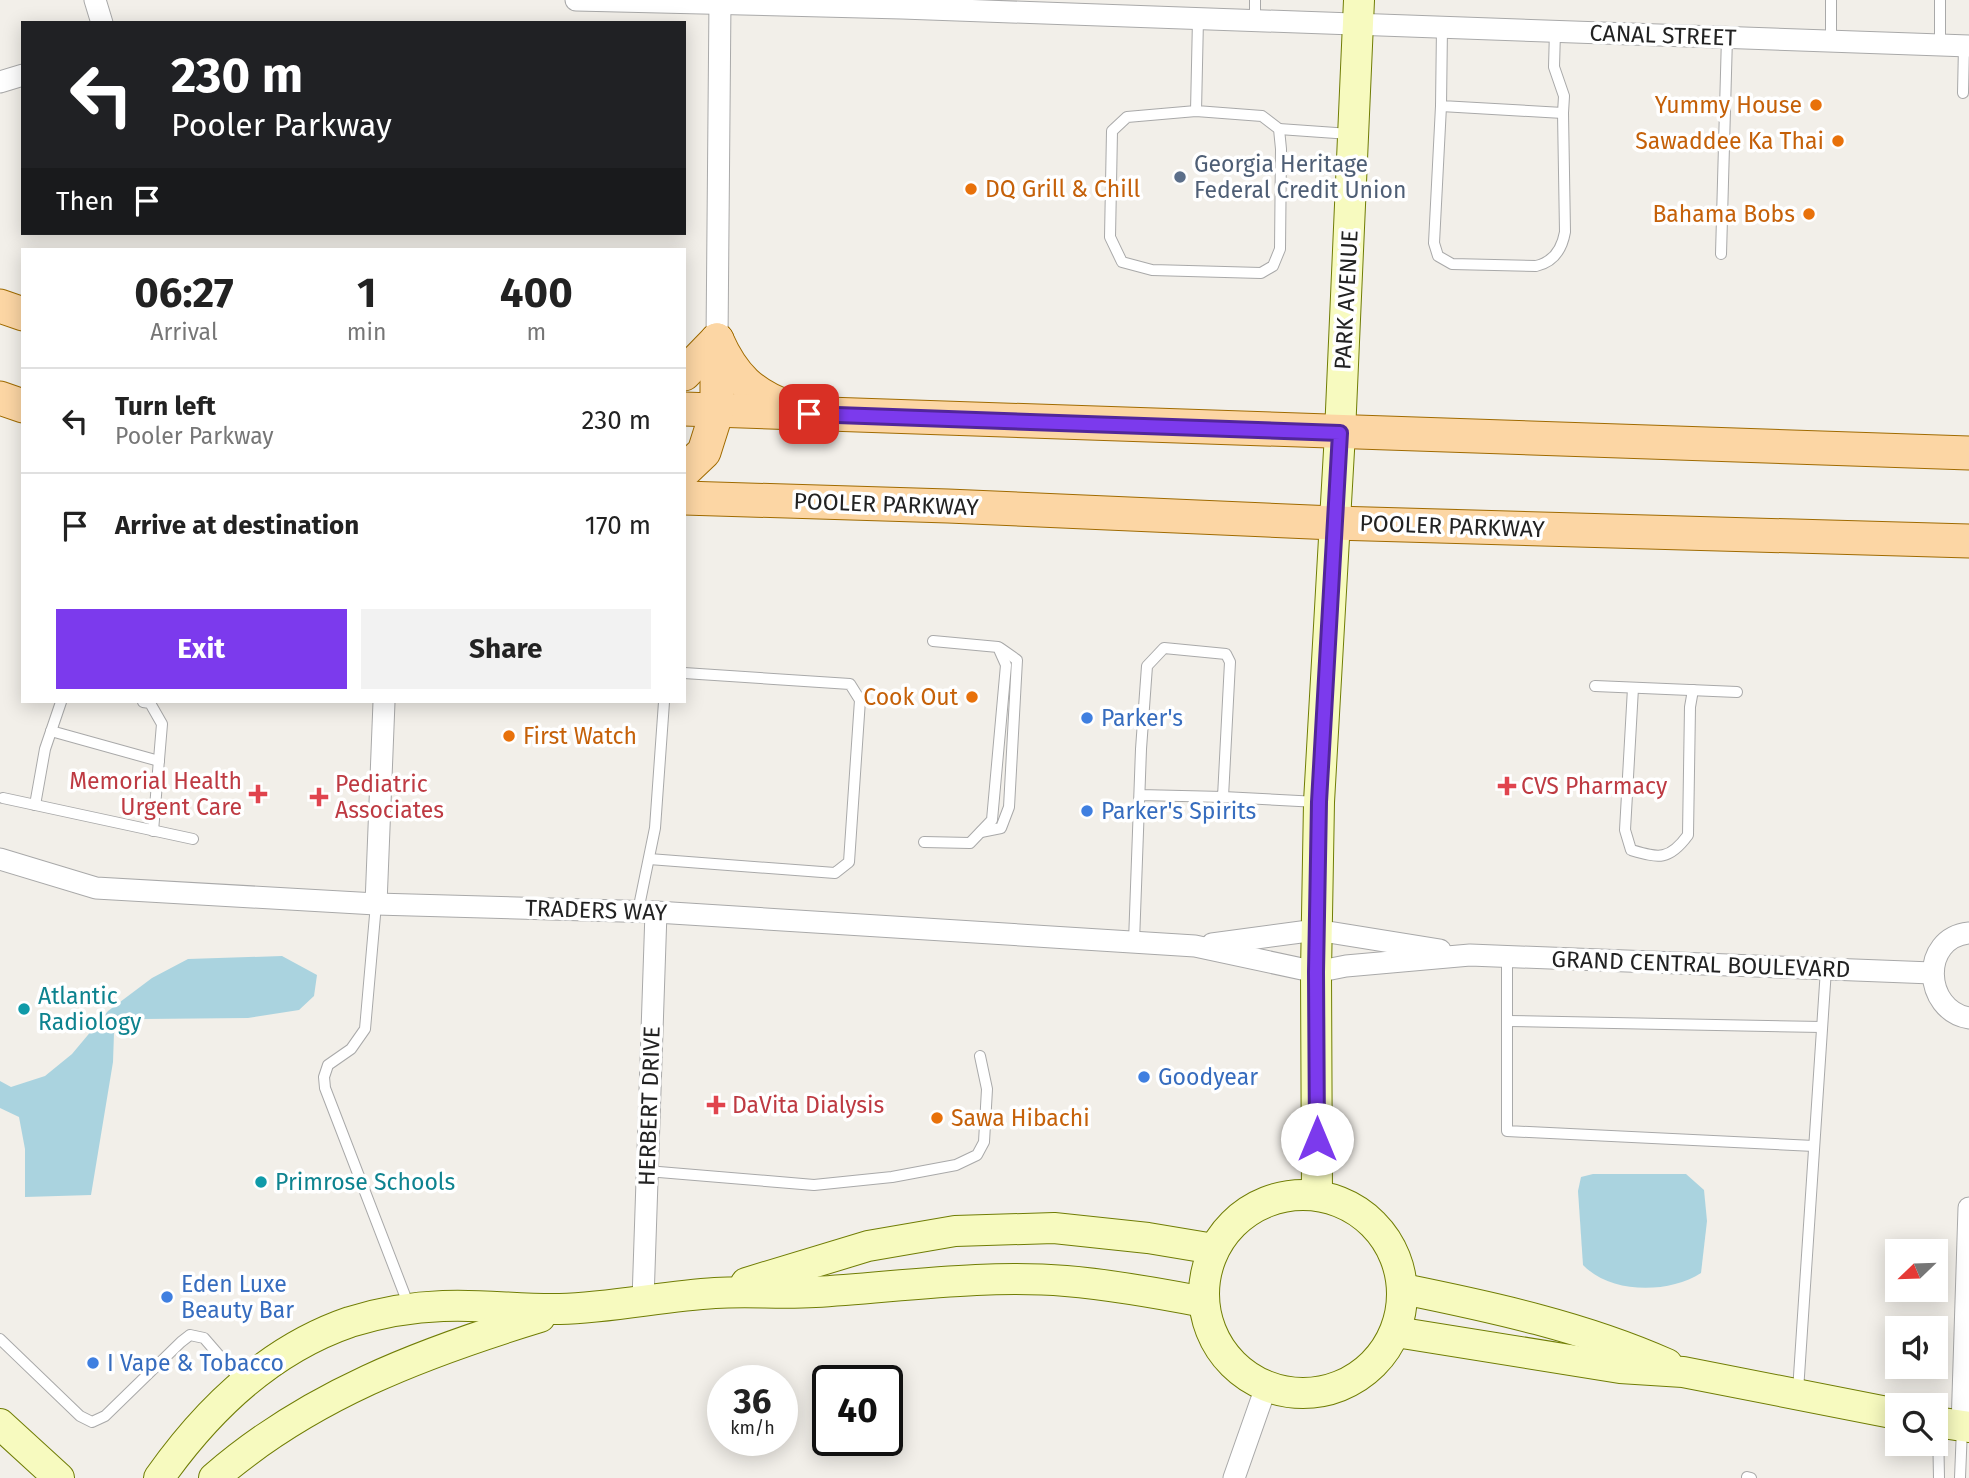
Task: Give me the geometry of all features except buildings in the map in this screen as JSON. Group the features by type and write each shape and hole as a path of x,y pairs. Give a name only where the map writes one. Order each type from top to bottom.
{"main road":[{"path":"0,306 21,313"},
{"path":"686,372 717,340"},
{"path":"686,469 704,452 717,411 717,340"},
{"path":"717,340 727,362 746,385 772,402 809,414"},
{"path":"0,398 21,404"},
{"path":"686,410 1969,453"},
{"name":"POOLER PARKWAY","path":"686,498 961,506 1334,523 1969,541"}],"street":[{"path":"95,0 101,21"},
{"name":"CANAL STREET","path":"576,0 902,4 1198,19 1255,10 1359,12 1442,27 1966,46"},
{"path":"717,340 720,1"},
{"name":"PARK AVENUE","path":"1317,1195 1316,930 1319,802 1340,433 1359,12"},
{"path":"0,82 21,76"},
{"path":"376,904 384,703"},
{"name":"TRADERS WAY","path":"0,859 96,888 376,904 647,911 1195,946 1316,972"},
{"name":"HERBERT DRIVE","path":"643,1300 647,1171 647,911"},
{"name":"TRADERS WAY","path":"1195,946 1316,930"},
{"name":"GRAND CENTRAL BOULEVARD","path":"1316,930 1469,956"},
{"path":"1969,933 1951,939 1941,948 1934,960 1932,973 1940,1000 1949,1010 1969,1018"},
{"name":"GRAND CENTRAL BOULEVARD","path":"1316,972 1469,956 1932,973"},
{"path":"1286,1195 1317,1195 1350,1206 1377,1226 1395,1255 1403,1289 1401,1311 1396,1332 1382,1355 1364,1373 1342,1386 1317,1393 1291,1394 1266,1387 1242,1373 1223,1353 1210,1329 1204,1302 1205,1275 1214,1249 1232,1224 1257,1205 1286,1195"},
{"path":"1951,1424 1969,1209"},
{"path":"716,1293 868,1246 955,1231 1054,1228 1148,1238 1214,1249"},
{"path":"159,1478 186,1439 221,1401 265,1366 318,1336 349,1323 410,1309 444,1305 560,1309 716,1293 811,1292 965,1280 1064,1281 1204,1302"},
{"path":"1403,1289 1485,1306 1623,1345 1683,1371"},
{"path":"214,1478 273,1431 365,1380 413,1359 560,1309"},
{"path":"1396,1332 1620,1368 1683,1371 1885,1412"},
{"path":"1234,1478 1266,1387"},
{"path":"0,1424 59,1478"}],"lane":[{"path":"1830,41 1831,1"},
{"path":"1940,2 1940,45"},
{"path":"1196,111 1198,19"},
{"path":"1442,27 1434,243 1438,256 1452,264 1536,266 1548,262 1560,251 1565,232 1564,96 1554,67 1555,31"},
{"path":"1721,254 1727,37"},
{"path":"1963,93 1966,46"},
{"path":"1441,106 1563,113"},
{"path":"1279,129 1280,249 1273,266 1261,273 1152,270 1122,262 1110,237 1112,131 1127,117 1196,111 1262,116 1279,129 1353,134"},
{"path":"924,842 970,843 992,820 1006,665 998,647 933,641"},
{"path":"1134,942 1147,666 1164,648 1226,654 1230,662 1223,797"},
{"path":"649,859 835,873 849,862 860,699 850,684 686,673"},
{"path":"1595,686 1737,692"},
{"path":"1633,688 1625,831 1631,850 1659,858 1678,849 1688,835 1690,707 1693,690"},
{"path":"35,806 45,749 61,703"},
{"path":"149,703 162,724 153,831"},
{"path":"647,911 649,859 655,828 664,703"},
{"path":"51,731 159,761"},
{"path":"1140,795 1319,802"},
{"path":"3,798 193,839"},
{"path":"376,904 365,1029 351,1049 328,1065 324,1077 325,1088 410,1309"},
{"path":"1507,957 1507,1131 1814,1146"},
{"path":"1798,1394 1826,969"},
{"path":"1508,1021 1822,1027"},
{"path":"647,1171 814,1185 879,1178 969,1161 977,1155 984,1142 988,1089 980,1056"},
{"path":"0,1339 80,1416 92,1422 105,1416 190,1335 204,1338 243,1384"},
{"path":"1939,1478 1951,1424"},
{"path":"1951,1424 1960,1478"}],"water":[{"path":"282,956 317,975 314,996 299,1010 248,1018 143,1019 114,1033 113,1062 91,1195 25,1197 25,1149 19,1117 0,1108 0,1081 11,1087 45,1076 72,1054 108,1011 152,978 188,959"},
{"path":"1593,1174 1686,1174 1704,1190 1707,1221 1701,1273 1673,1285 1640,1288 1609,1281 1595,1275 1583,1265 1578,1191 1581,1177"}],"place":[{"name":"Yummy House","path":"1816,105"},
{"name":"Sawaddee Ka Thai","path":"1838,141"},
{"name":"Georgia Heritage Federal Credit Union","path":"1180,177"},
{"name":"DQ Grill & Chill","path":"971,189"},
{"name":"Bahama Bobs","path":"1809,214"},
{"name":"Cook Out","path":"972,697"},
{"name":"Parker's","path":"1087,718"},
{"name":"First Watch","path":"509,736"},
{"name":"CVS Pharmacy","path":"1507,786"},
{"name":"Memorial Health Urgent Care","path":"258,794"},
{"name":"Pediatric Associates","path":"319,797"},
{"name":"Parker's Spirits","path":"1087,811"},
{"name":"Atlantic Radiology","path":"24,1009"},
{"name":"Goodyear","path":"1144,1077"},
{"name":"DaVita Dialysis","path":"716,1105"},
{"name":"Sawa Hibachi","path":"937,1118"},
{"name":"Primrose Schools","path":"261,1182"},
{"name":"Eden Luxe Beauty Bar","path":"167,1297"},
{"name":"I Vape & Tobacco","path":"93,1363"}],"route":[{"path":"809,414 1340,433 1319,802 1317,1139"}]}
